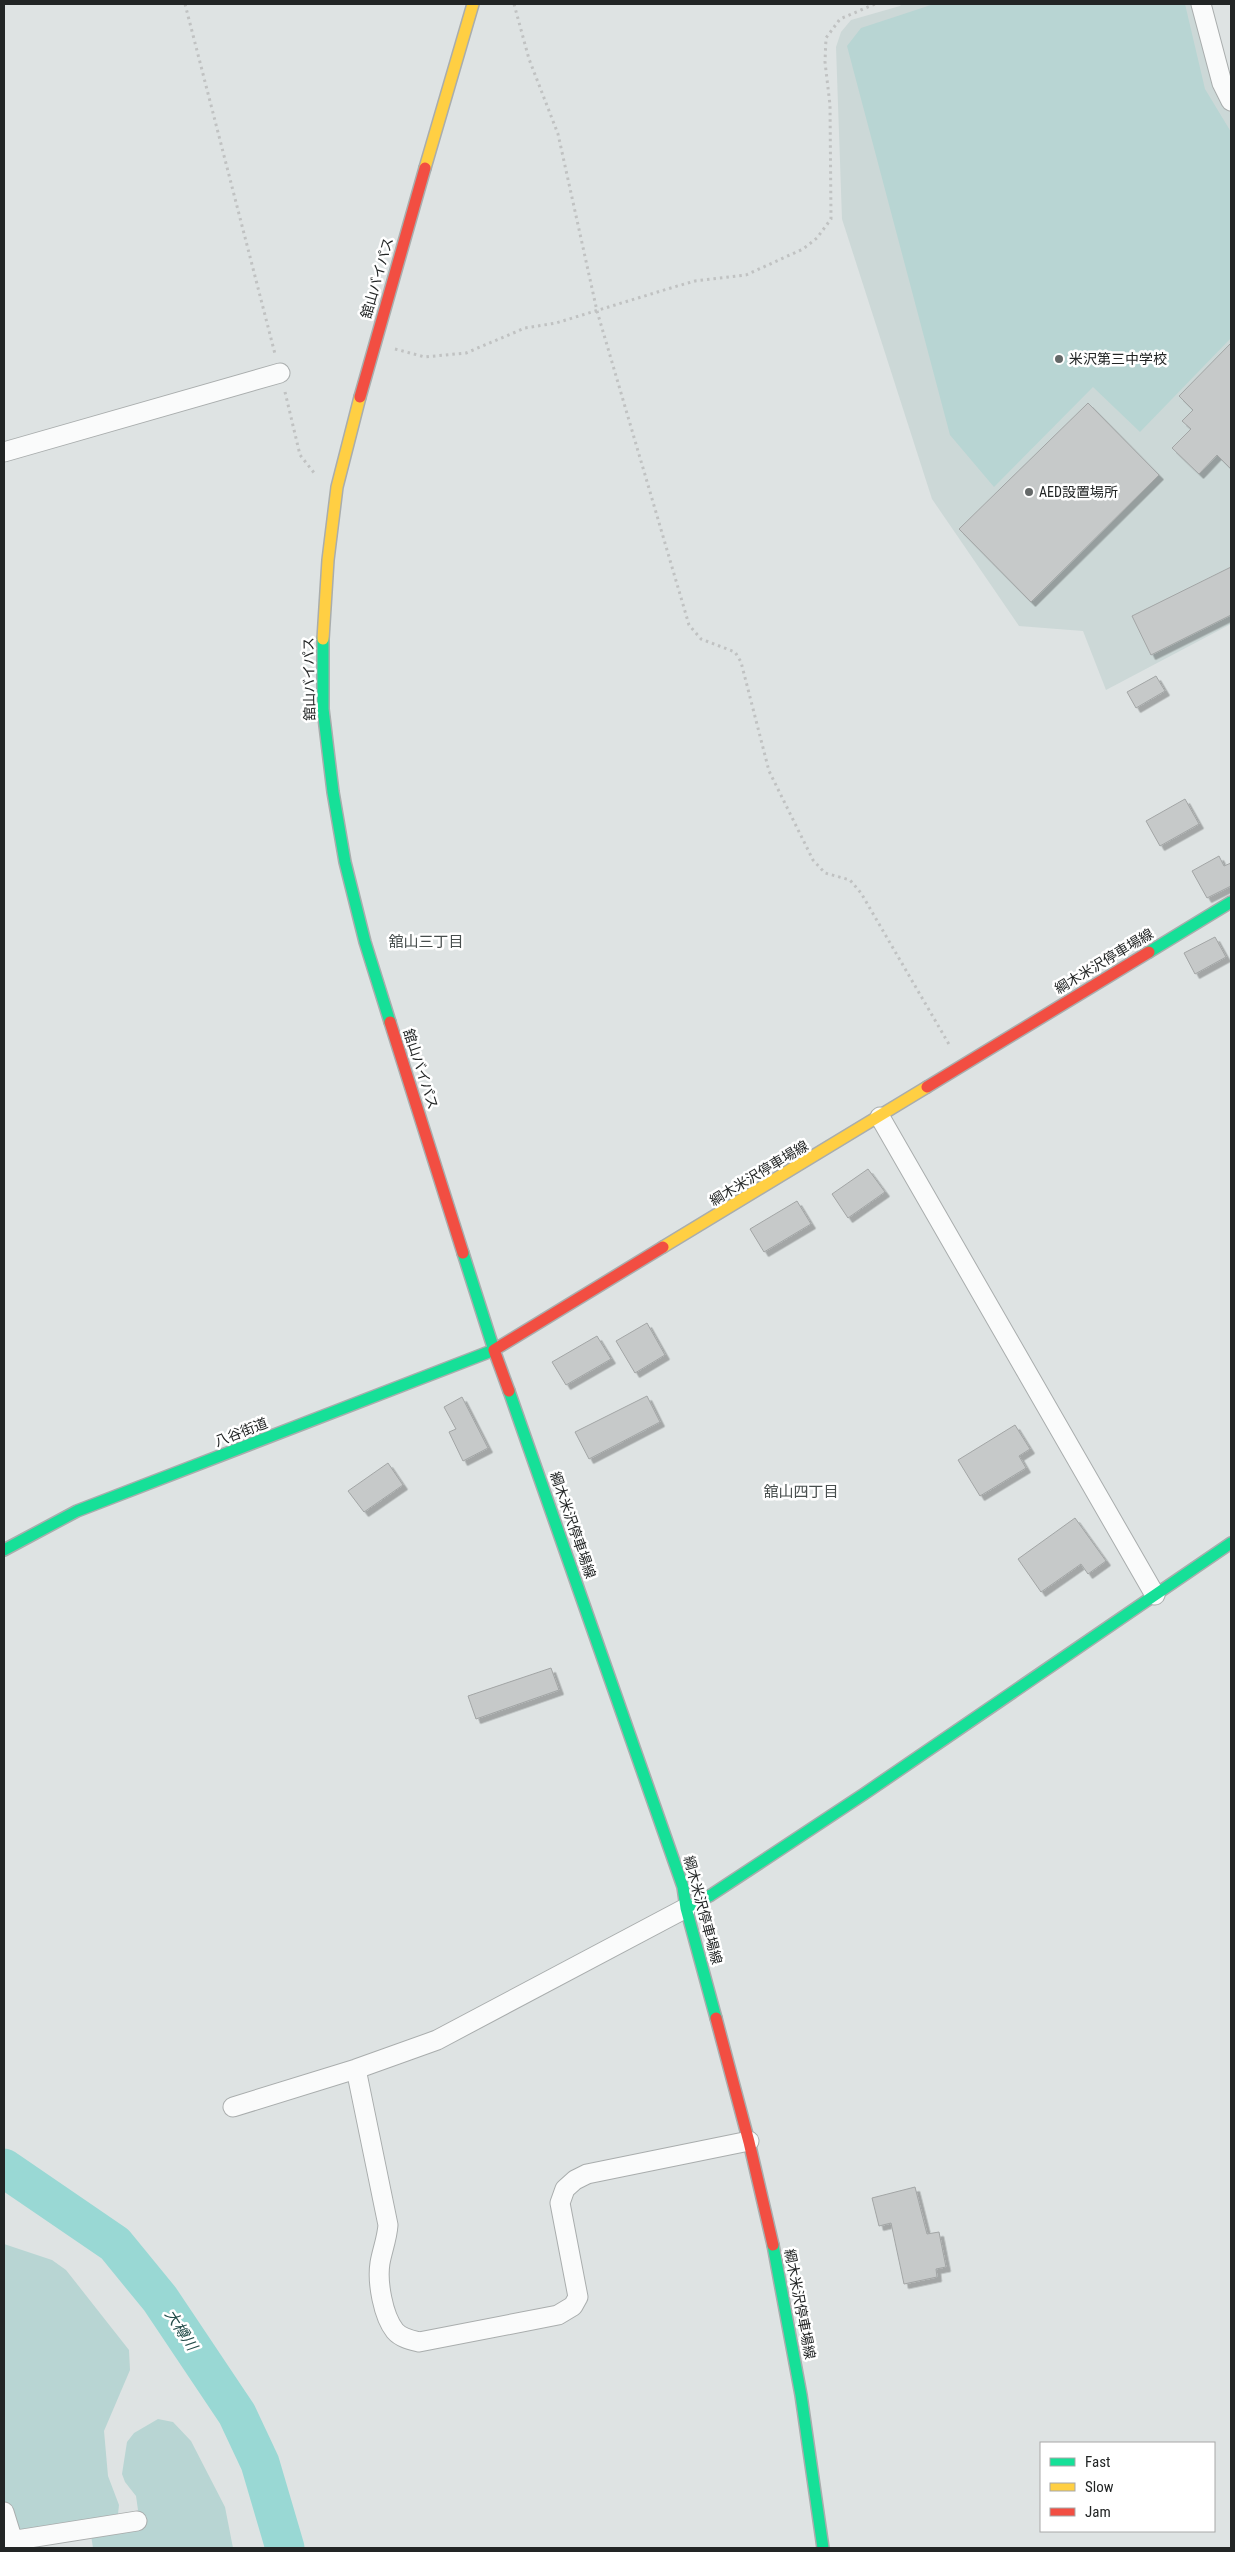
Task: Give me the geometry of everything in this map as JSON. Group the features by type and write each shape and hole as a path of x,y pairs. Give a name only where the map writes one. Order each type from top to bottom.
{"main road":[{"name":"舘山バイパス","path":"473,4 373,344 337,488 326,578 323,631 323,709 333,792 345,862 365,942 494,1350"},
{"name":"綱木米沢停車場線","path":"823,2548 797,2370 777,2265 749,2142 686,1908 684,1886 494,1350 1231,902"},
{"name":"八谷街道","path":"4,1550 77,1511 494,1350"},
{"path":"686,1908 711,1895 864,1794 1231,1543"}],"street":[{"path":"1201,4 1222,83 1231,101"},
{"path":"4,452 280,373"},
{"path":"880,1117 1155,1595"},
{"path":"233,2106 356,2069 437,2040 686,1908"},
{"path":"356,2069 388,2226 387,2242 380,2262 379,2280 384,2306 395,2331 405,2339 419,2342 558,2315 573,2306 578,2297 560,2203 565,2189 575,2180 587,2174 749,2142"},
{"path":"4,2512 8,2542 137,2521"}],"path":[{"path":"185,4 300,455 314,474 337,488"},
{"path":"514,4 529,59 558,134 597,311 689,625 701,638 734,652 741,662 769,771 813,860 825,873 850,880 861,893 961,1066"},
{"path":"373,344 425,357 466,353 525,328 597,311 696,281 746,275 803,249 820,234 831,218 830,104 825,62 826,38 840,19 875,4"}],"shaded area":[{"name":"米沢第三中学校","path":"902,4 1198,4 1231,108 1231,624 1106,690 1083,631 1019,626 932,499 842,219 836,47 841,32 851,20"},
{"name":"米沢第三中学校","path":"934,4 1185,4 1205,89 1231,132 1231,338 1140,432 1093,387 994,487 950,435 847,46 861,28"},
{"path":"4,2244 52,2260 66,2270 129,2350 130,2370 104,2431 108,2476 119,2505 118,2514 4,2534"},
{"path":"158,2419 173,2422 191,2441 225,2507 233,2548 93,2548 91,2535 133,2526 138,2510 136,2496 125,2482 122,2474 127,2442 134,2433"}],"building":[{"path":"1231,343 1231,469 1217,455 1199,474 1172,448 1191,429 1182,421 1193,410 1179,396"},
{"path":"1088,403 1159,475 1031,602 959,529"},
{"path":"1231,567 1231,615 1151,655 1132,616"},
{"path":"1156,676 1165,691 1136,708 1127,692"},
{"path":"1185,799 1199,824 1160,846 1146,821"},
{"path":"1219,856 1224,866 1231,863 1231,886 1207,898 1192,871"},
{"path":"1215,937 1226,957 1195,974 1184,953"},
{"path":"868,1169 885,1192 848,1218 832,1194"},
{"path":"797,1201 811,1224 764,1252 750,1229"},
{"path":"647,1323 665,1355 635,1373 616,1341"},
{"path":"597,1336 611,1359 566,1385 552,1362"},
{"path":"647,1396 660,1422 589,1459 575,1432"},
{"path":"462,1397 488,1448 463,1461 449,1432 456,1429 444,1407"},
{"path":"1015,1425 1030,1449 1019,1456 1026,1468 980,1496 958,1460"},
{"path":"388,1463 403,1485 364,1512 348,1491"},
{"path":"1075,1518 1106,1561 1088,1574 1081,1564 1041,1592 1018,1559"},
{"path":"551,1668 559,1690 476,1719 468,1696"},
{"path":"915,2187 927,2234 939,2232 946,2267 936,2269 937,2277 904,2284 891,2223 879,2226 872,2198"}],"waterway":[{"name":"大樽川","path":"4,2168 115,2244 160,2299 237,2414 260,2463 285,2548"}],"traffic: fast":[{"path":"323,639 323,709 333,792 345,862 365,942 390,1022"},
{"path":"1149,952 1231,902"},
{"path":"4,1550 77,1511 494,1350 463,1253"},
{"path":"509,1391 683,1887 686,1908 716,2018"},
{"path":"686,1908 711,1895 864,1794 1231,1543"},
{"path":"773,2245 801,2395 823,2548"}],"traffic: slow":[{"path":"425,168 473,4"},
{"path":"323,639 328,560 337,487 360,397"},
{"path":"663,1247 927,1087"}],"traffic: jam":[{"path":"360,397 425,168"},
{"path":"927,1087 1149,952"},
{"path":"390,1022 463,1253"},
{"path":"509,1391 494,1350 663,1247"},
{"path":"716,2018 749,2142 773,2245"}],"place":[{"name":"米沢第三中学校","path":"1059,359"},
{"name":"AED設置場所","path":"1029,492"}],"district":[{"name":"舘山三丁目","path":"426,942"},
{"name":"舘山四丁目","path":"801,1492"}]}
